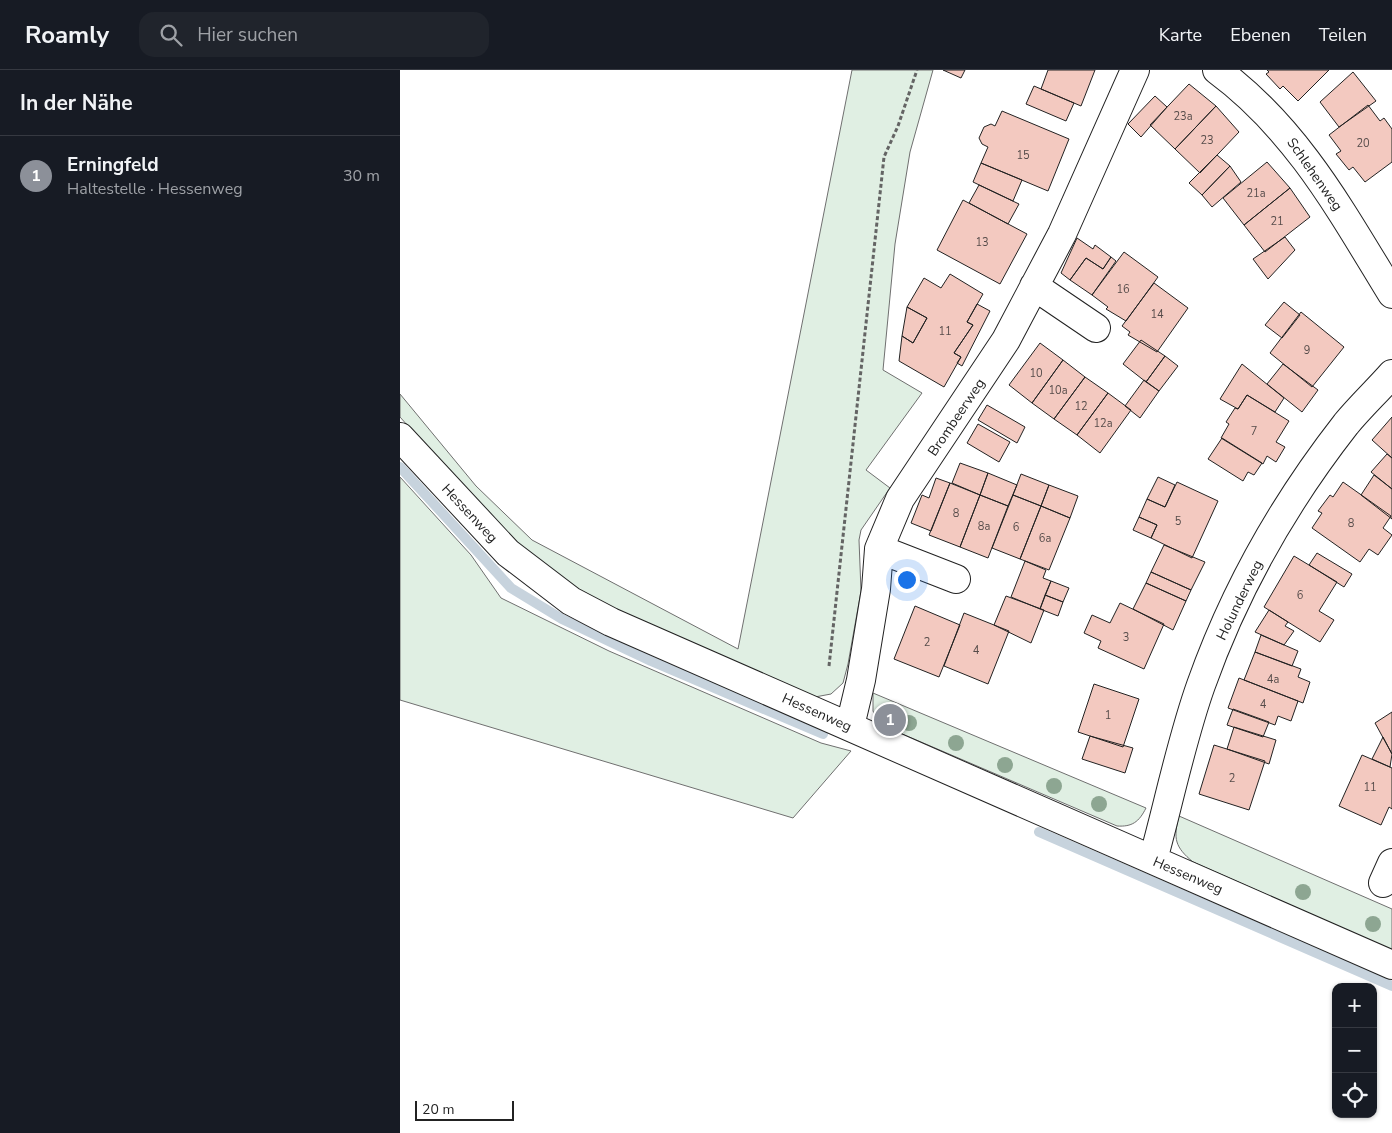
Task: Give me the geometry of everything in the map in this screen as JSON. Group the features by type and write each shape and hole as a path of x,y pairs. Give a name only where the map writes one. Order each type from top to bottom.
{"street":[{"name":"Brombeerweg","path":"850,726 867,644 880,549 900,499 976,388 1006,340 1062,234 1135,70"},
{"name":"Schlehenweg","path":"1217,70 1265,111 1293,140 1335,200 1392,294"},
{"path":"1034,286 1096,328"},
{"name":"Holunderweg","path":"1153,860 1198,692 1237,600 1286,511 1315,466 1347,423 1392,374"},
{"name":"Hessenweg","path":"400,437 508,553 571,601 611,622 1392,966"},
{"path":"880,549 956,579"}],"path":[{"path":"828,666 884,157 898,126 917,70"}],"green space":[{"path":"852,70 933,70 910,152 895,244 883,370 922,393 866,470 890,488 861,530 859,540 861,591 843,683 831,694 815,697 609,607 574,589 509,539 400,417 400,394 476,486 532,540 738,649"},
{"path":"400,477 471,555 501,598 609,651 821,743 851,751 793,818 400,700"},
{"path":"873,693 1146,808 1135,823 1127,826 1117,826 879,724 873,711"},
{"path":"1179,816 1392,909 1392,950 1193,862 1182,852 1177,842 1176,831"}],"building":[{"path":"943,70 965,70 961,78"},
{"path":"1048,70 1095,70 1081,106 1041,89"},
{"path":"1267,70 1329,70 1298,101 1283,86 1280,89 1266,74 1269,72"},
{"path":"1353,72 1376,101 1339,127 1320,102"},
{"path":"1189,84 1216,106 1175,149 1150,125"},
{"path":"1034,86 1074,103 1066,121 1026,104"},
{"path":"1155,96 1167,107 1141,137 1128,124"},
{"path":"1368,105 1380,121 1384,118 1392,129 1392,162 1365,182 1353,167 1349,170 1336,154 1341,151 1329,135"},
{"path":"1216,106 1239,132 1200,173 1175,149"},
{"path":"1002,111 1069,139 1048,191 981,163 988,147 982,144 979,138 984,127 991,124 995,126"},
{"path":"1217,155 1230,166 1202,195 1189,183"},
{"path":"1267,162 1290,188 1244,225 1223,198"},
{"path":"981,163 1022,180 1013,201 973,182"},
{"path":"1230,166 1241,182 1212,207 1202,195"},
{"path":"979,185 1019,204 1008,224 969,203"},
{"path":"1290,188 1310,217 1265,252 1244,225"},
{"path":"963,200 1027,234 1000,284 937,250"},
{"path":"1285,237 1295,250 1268,279 1253,259"},
{"path":"1077,238 1093,249 1095,245 1111,257 1103,269 1086,258 1070,280 1061,273"},
{"path":"1124,252 1158,277 1126,321 1106,309 1108,307 1092,295"},
{"path":"1111,257 1116,261 1092,295 1070,280 1086,258 1103,269"},
{"path":"950,274 983,294 967,322 973,325 954,353 961,357 944,387 899,361 902,336 913,343 927,318 907,307 924,278 941,288"},
{"path":"1154,283 1188,308 1157,352 1128,335 1130,332 1122,326"},
{"path":"1284,302 1300,315 1282,338 1265,325"},
{"path":"977,304 990,311 962,366 957,363 961,357 954,353 973,325 967,322"},
{"path":"907,307 927,318 913,343 902,336"},
{"path":"1301,312 1344,347 1312,387 1270,353"},
{"path":"1141,340 1165,356 1146,382 1123,364"},
{"path":"1040,343 1063,360 1032,403 1009,385"},
{"path":"1165,356 1178,366 1159,391 1146,382"},
{"path":"1063,360 1085,377 1054,419 1032,403"},
{"path":"1242,364 1284,398 1275,412 1247,395 1238,409 1220,399"},
{"path":"1283,364 1318,390 1302,412 1267,384"},
{"path":"1085,377 1108,393 1077,435 1054,419"},
{"path":"1144,380 1159,391 1140,418 1125,406"},
{"path":"1108,393 1131,410 1100,453 1077,435"},
{"path":"1247,395 1289,421 1276,442 1285,447 1276,462 1267,456 1263,464 1221,438 1229,424 1226,422"},
{"path":"987,405 1025,427 1017,443 978,420"},
{"path":"1392,417 1392,458 1372,440"},
{"path":"978,424 1010,442 999,462 967,443"},
{"path":"1222,438 1262,463 1254,475 1248,472 1243,481 1208,459"},
{"path":"1387,454 1392,458 1392,489 1371,472"},
{"path":"960,463 988,473 980,495 952,483"},
{"path":"988,473 1017,485 1008,506 980,495"},
{"path":"1021,474 1049,485 1041,506 1013,495"},
{"path":"1374,475 1392,489 1392,519 1361,495"},
{"path":"1158,477 1175,485 1165,507 1147,499"},
{"path":"936,478 950,483 931,531 911,523 922,495 929,498"},
{"path":"1177,482 1218,501 1192,558 1151,538 1157,525 1139,517 1147,499 1165,507"},
{"path":"1343,482 1391,516 1383,528 1392,535 1378,555 1369,549 1360,562 1312,528 1322,513 1318,511 1330,495 1333,497"},
{"path":"950,483 980,495 960,547 929,535"},
{"path":"1049,485 1078,496 1070,518 1041,506"},
{"path":"980,495 1008,506 988,558 960,547"},
{"path":"1013,495 1041,506 1020,559 992,548"},
{"path":"1041,506 1070,518 1049,570 1020,559"},
{"path":"1139,517 1157,525 1151,538 1133,530"},
{"path":"1164,545 1205,562 1191,590 1151,572"},
{"path":"1317,553 1352,574 1344,587 1309,565"},
{"path":"1294,556 1337,582 1319,611 1334,620 1320,642 1264,607"},
{"path":"1025,561 1046,570 1043,578 1051,581 1040,609 1011,597"},
{"path":"1151,572 1191,590 1186,601 1146,583"},
{"path":"1051,581 1069,588 1063,602 1045,595"},
{"path":"1146,583 1186,601 1173,630 1133,609"},
{"path":"1045,595 1063,602 1058,616 1040,609"},
{"path":"1006,596 1044,610 1031,643 994,625"},
{"path":"1120,603 1164,624 1144,669 1098,648 1101,641 1084,633 1092,615 1110,623"},
{"path":"915,606 960,625 939,677 894,659"},
{"path":"1269,610 1288,622 1285,626 1294,631 1284,645 1255,632"},
{"path":"964,613 1009,631 988,684 944,666"},
{"path":"1261,635 1298,651 1292,666 1255,652"},
{"path":"1255,652 1301,669 1298,677 1310,682 1303,703 1244,680"},
{"path":"1239,678 1298,701 1291,721 1278,716 1275,725 1228,708"},
{"path":"1094,684 1139,699 1123,747 1078,732"},
{"path":"1233,709 1269,722 1263,737 1227,725"},
{"path":"1392,712 1392,754 1375,723"},
{"path":"1234,727 1276,740 1269,764 1227,749"},
{"path":"1090,736 1133,748 1125,773 1082,759"},
{"path":"1383,737 1392,754 1390,767 1372,759"},
{"path":"1214,745 1265,761 1249,810 1199,794"},
{"path":"1362,755 1392,768 1392,809 1389,807 1381,825 1339,806"}],"waterway":[{"path":"400,467 511,588 562,619 651,661 823,734"},
{"path":"1039,832 1392,986"}],"place":[{"name":"Erningfeld","path":"890,720"}]}
